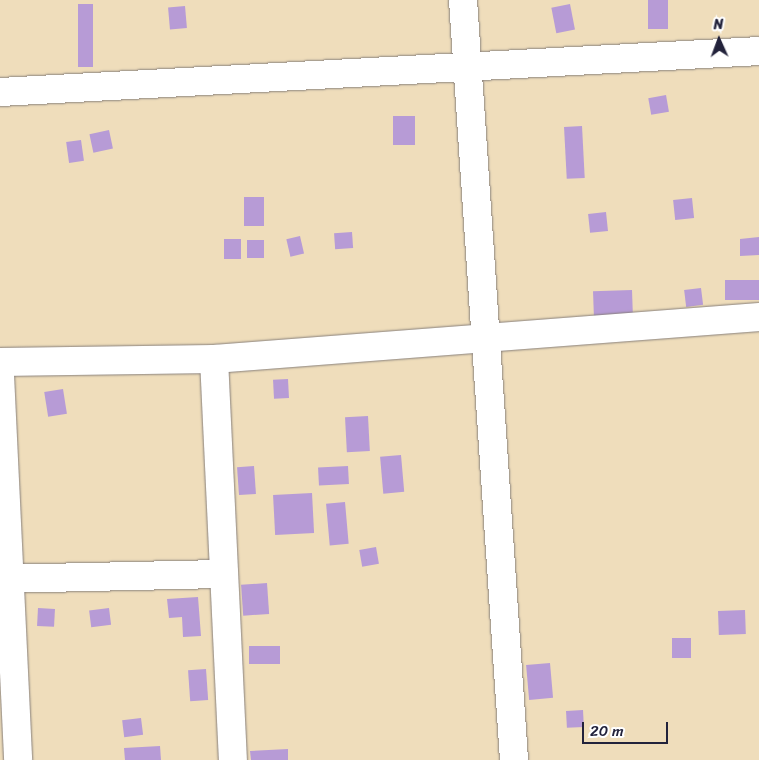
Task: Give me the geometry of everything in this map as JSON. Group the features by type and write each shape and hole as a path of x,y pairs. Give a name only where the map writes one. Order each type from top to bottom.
{"street":[{"path":"463,0 514,760"},
{"path":"0,92 467,65 759,51"},
{"path":"0,362 214,359 486,336 759,317"},
{"path":"214,359 233,760"},
{"path":"0,375 5,579 18,760"},
{"path":"5,579 224,574"}],"building":[{"path":"648,0 668,0 668,29 648,29"},
{"path":"78,4 93,4 93,67 78,67"},
{"path":"570,4 575,30 556,33 551,8"},
{"path":"185,6 187,28 170,29 168,7"},
{"path":"666,95 669,112 651,115 648,98"},
{"path":"393,116 415,116 415,145 393,145"},
{"path":"582,126 585,178 567,179 564,127"},
{"path":"109,130 113,149 93,153 89,134"},
{"path":"81,140 84,161 69,163 66,142"},
{"path":"244,197 264,197 264,226 244,226"},
{"path":"692,198 694,218 675,220 673,200"},
{"path":"606,212 608,231 590,233 588,214"},
{"path":"352,232 353,248 335,249 334,233"},
{"path":"300,236 304,254 290,257 286,239"},
{"path":"759,237 759,255 740,256 740,239"},
{"path":"224,239 241,239 241,259 224,259"},
{"path":"247,240 264,240 264,258 247,258"},
{"path":"725,280 759,280 759,300 725,300"},
{"path":"701,288 703,305 686,307 684,290"},
{"path":"632,290 633,316 594,317 593,291"},
{"path":"288,379 289,398 274,399 273,380"},
{"path":"63,389 67,414 48,417 44,392"},
{"path":"368,416 370,451 347,452 345,417"},
{"path":"401,455 404,492 383,494 380,457"},
{"path":"254,466 256,494 239,495 237,467"},
{"path":"348,466 349,484 319,486 318,468"},
{"path":"312,493 314,533 275,535 273,495"},
{"path":"345,502 349,544 330,545 326,504"},
{"path":"376,547 379,564 362,567 359,550"},
{"path":"267,583 269,614 243,616 241,585"},
{"path":"198,597 201,636 183,637 182,617 169,618 167,599"},
{"path":"38,608 55,609 54,627 37,626"},
{"path":"109,608 111,625 91,627 89,610"},
{"path":"745,610 746,634 719,635 718,611"},
{"path":"672,638 691,638 691,658 672,658"},
{"path":"249,646 280,646 280,664 249,664"},
{"path":"550,663 553,698 529,700 526,665"},
{"path":"206,669 208,700 190,701 188,670"},
{"path":"583,710 584,727 567,728 566,711"},
{"path":"141,718 143,735 124,737 122,720"},
{"path":"160,746 161,760 125,760 124,748"},
{"path":"288,749 288,760 251,760 250,751"}]}
